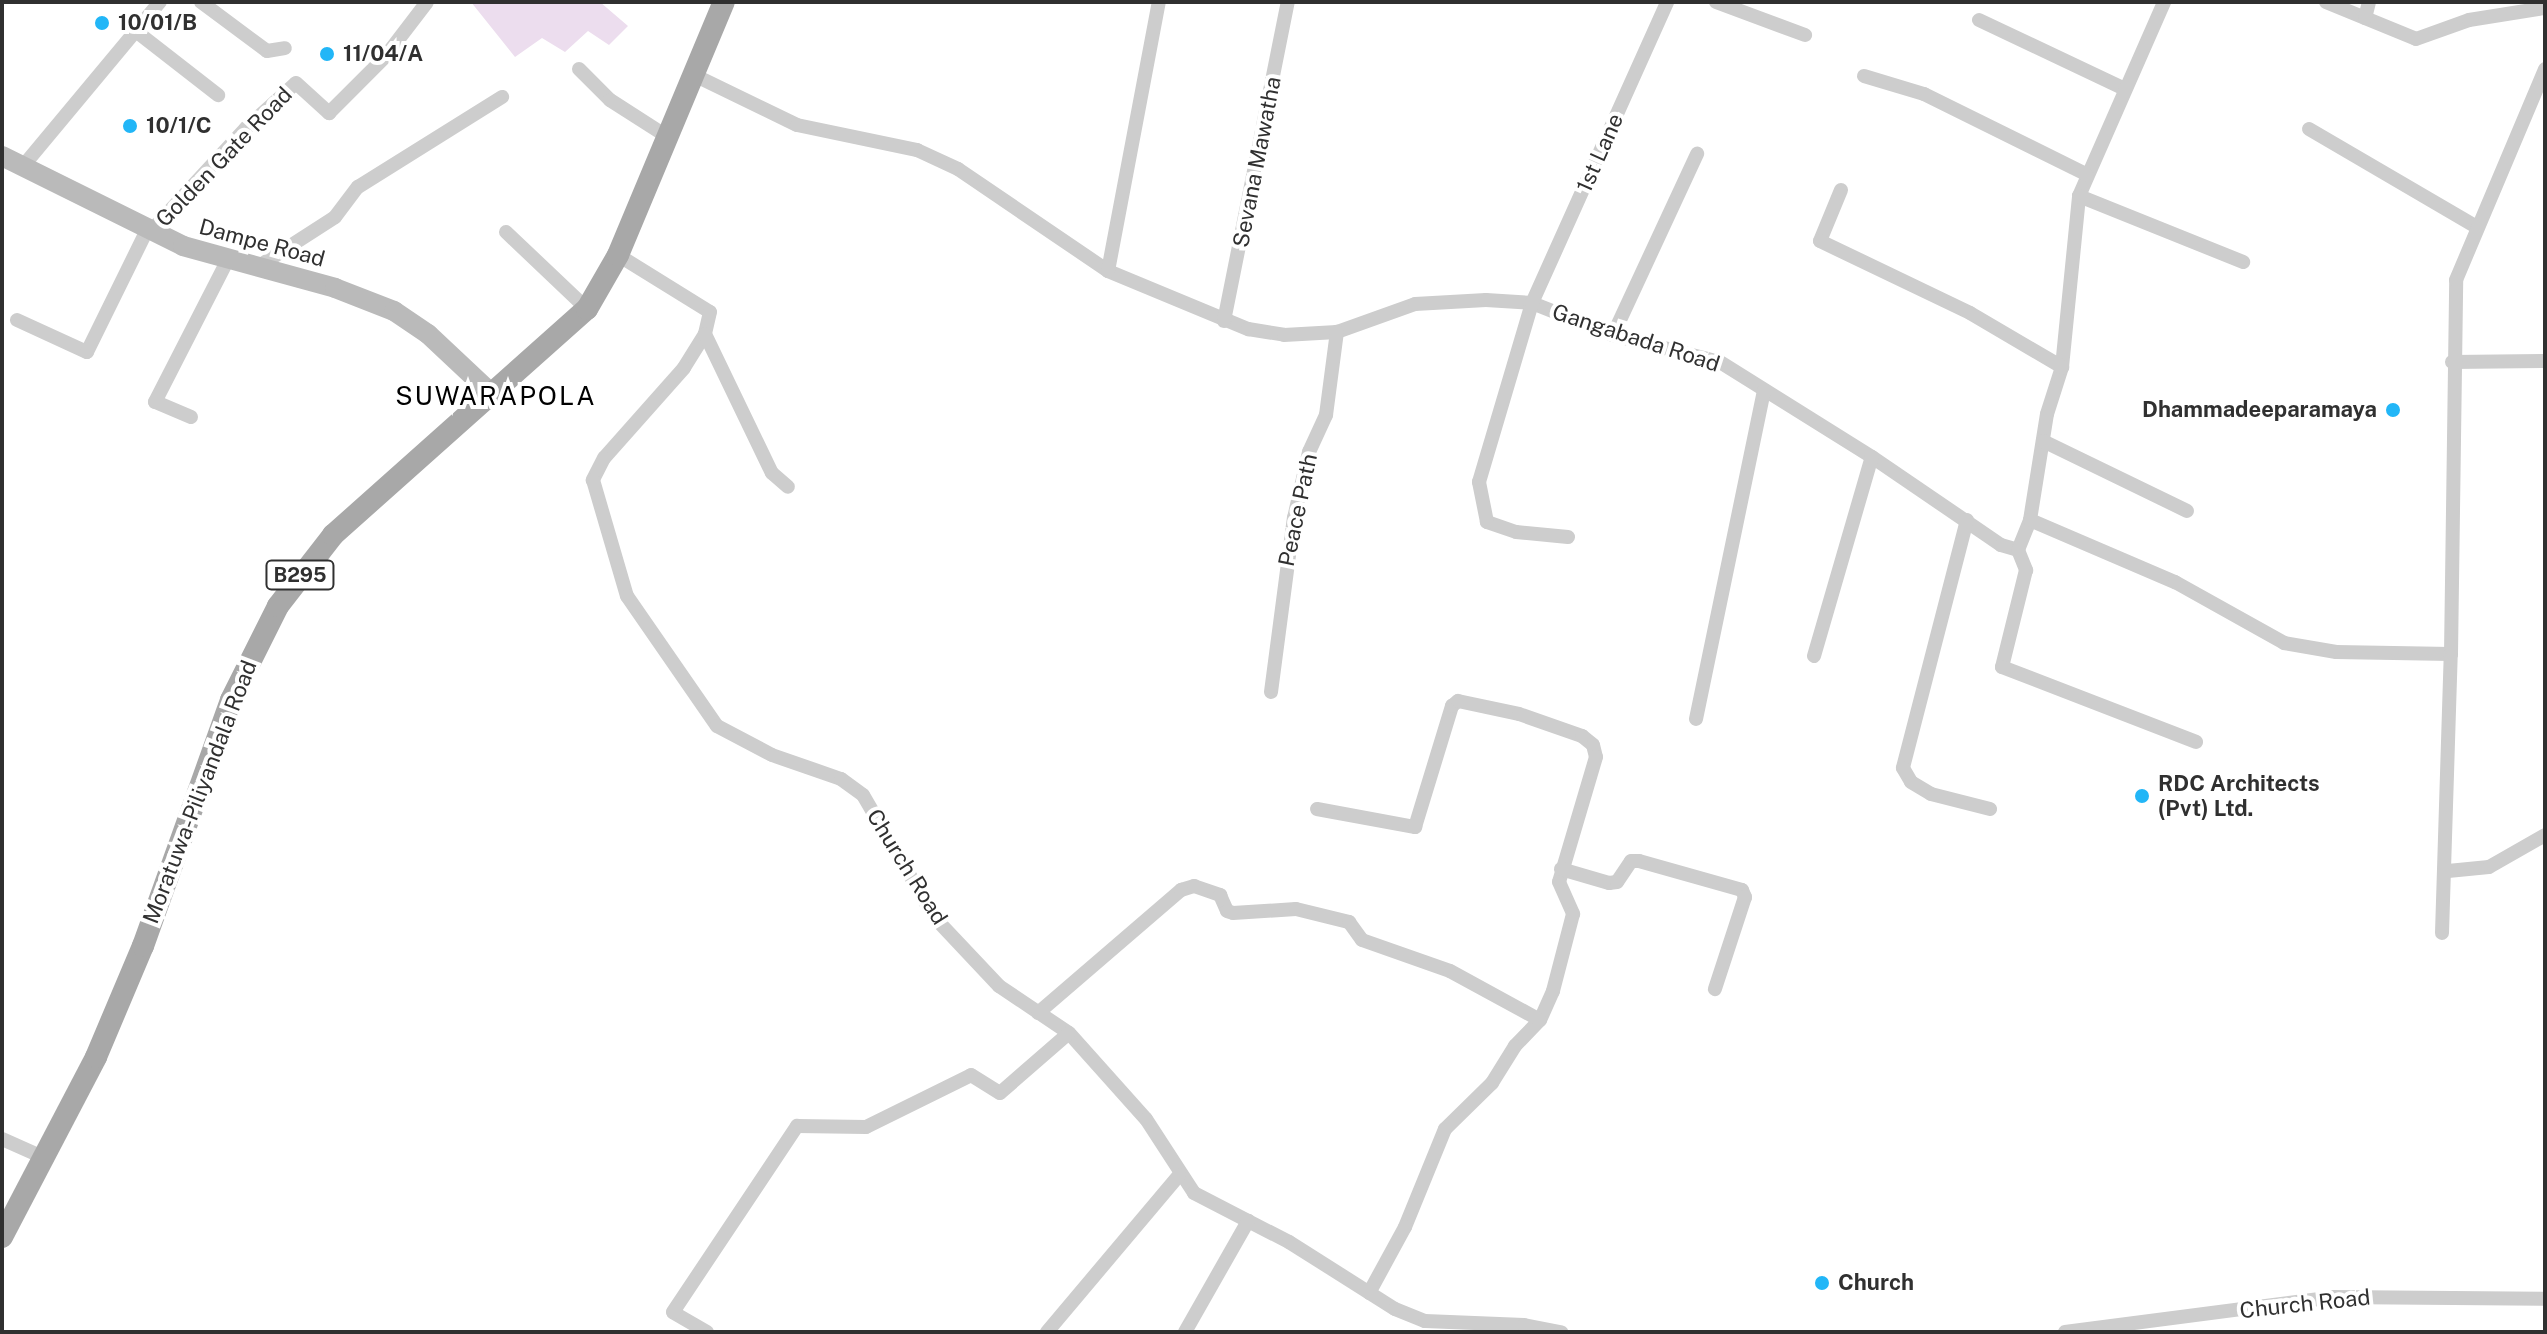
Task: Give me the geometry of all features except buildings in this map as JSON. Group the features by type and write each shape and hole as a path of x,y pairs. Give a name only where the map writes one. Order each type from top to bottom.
{"main road":[{"name":"Moratuwa-Piliyandala Road","path":"2,1237 47,1159 143,946 231,700 278,606 333,535 494,396 587,309 618,255 666,136 696,76 724,2"}],"street":[{"path":"24,165 160,2"},
{"path":"201,2 267,51 285,48"},
{"name":"Golden Gate Road","path":"150,229 246,128 296,83 329,113 385,57 427,2"},
{"path":"1108,271 1159,2"},
{"name":"Sevana Mawatha","path":"1224,321 1288,2"},
{"name":"1st Lane","path":"1568,537 1516,532 1487,522 1480,502 1479,482 1532,303 1667,2"},
{"path":"1716,2 1805,35"},
{"path":"2164,2 2086,174 2079,196 2062,367 2043,441 2030,520 2018,550 2026,570 2002,667 2196,742"},
{"path":"2326,2 2416,39 2469,20 2545,8"},
{"path":"2365,18 2369,2"},
{"path":"1979,20 2125,89"},
{"path":"137,32 218,95"},
{"path":"579,69 610,100 666,136"},
{"path":"2442,933 2448,871 2452,362 2456,280 2475,226 2545,69"},
{"name":"Gangabada Road","path":"696,76 797,125 917,150 958,169 1108,271 1224,321 1284,335 1337,332 1415,304 1532,303 1613,335 1720,362 1872,457 2001,545 2018,550"},
{"path":"1864,76 1924,94 2086,174"},
{"path":"256,268 335,217 358,187 502,97"},
{"path":"2309,129 2475,226"},
{"path":"1613,335 1697,154"},
{"name":"Dampe Road","path":"2,156 150,229 227,261 335,288 394,311 428,334 494,396"},
{"path":"1841,190 1820,241 1958,307 2062,367"},
{"path":"2079,196 2243,262"},
{"path":"17,320 87,352 150,229"},
{"path":"506,232 587,309"},
{"path":"618,255 710,312 705,334 772,473 788,487"},
{"path":"191,417 155,402 227,261"},
{"name":"Peace Path","path":"1271,692 1294,518 1309,452 1326,415 1337,332"},
{"name":"Church Road","path":"705,334 658,401 604,458 593,480 627,596 717,726 772,755 841,779 863,795 934,917 999,986 1069,1033 1146,1119 1179,1175 1194,1193 1248,1221 1369,1293 1425,1321 1524,1325 1561,1332"},
{"path":"2452,362 2545,359"},
{"path":"1696,719 1764,390"},
{"path":"2043,441 2187,511"},
{"path":"1814,656 1872,457"},
{"path":"1967,520 1903,768 1911,782 1931,794 1990,809"},
{"path":"2030,520 2162,576 2284,643 2336,652 2451,654"},
{"path":"1317,809 1415,827 1452,706 1458,701 1519,714 1593,745 1596,757 1561,869 1558,887 1573,914 1562,964 1540,1020 1515,1046 1492,1083 1445,1129 1405,1227 1369,1293"},
{"path":"2448,871 2489,867 2545,835"},
{"path":"1561,869 1609,883 1621,878 1631,861 1639,861 1742,890 1745,897 1715,989"},
{"path":"1038,1013 1181,890 1194,886 1220,895 1233,913 1296,909 1349,922 1362,940 1450,971 1540,1020"},
{"path":"707,1332 673,1312 797,1126 866,1127 971,1075 1000,1093 1069,1033"},
{"path":"2,1139 47,1159"},
{"path":"1047,1332 1179,1175"},
{"path":"1185,1332 1248,1221"},
{"name":"Church Road","path":"2065,1332 2333,1297 2545,1299"}],"shaded area":[{"path":"471,2 600,2 628,26 609,45 588,31 565,52 542,38 515,57"}],"place":[{"name":"10/01/B","path":"102,23"},
{"name":"11/04/A","path":"327,54"},
{"name":"10/1/C","path":"130,126"},
{"name":"Dhammadeeparamaya","path":"2393,410"},
{"name":"RDC Architects (Pvt) Ltd.","path":"2142,796"},
{"name":"Church","path":"1822,1283"}],"district":[{"name":"SUWARAPOLA","path":"496,396"}]}
